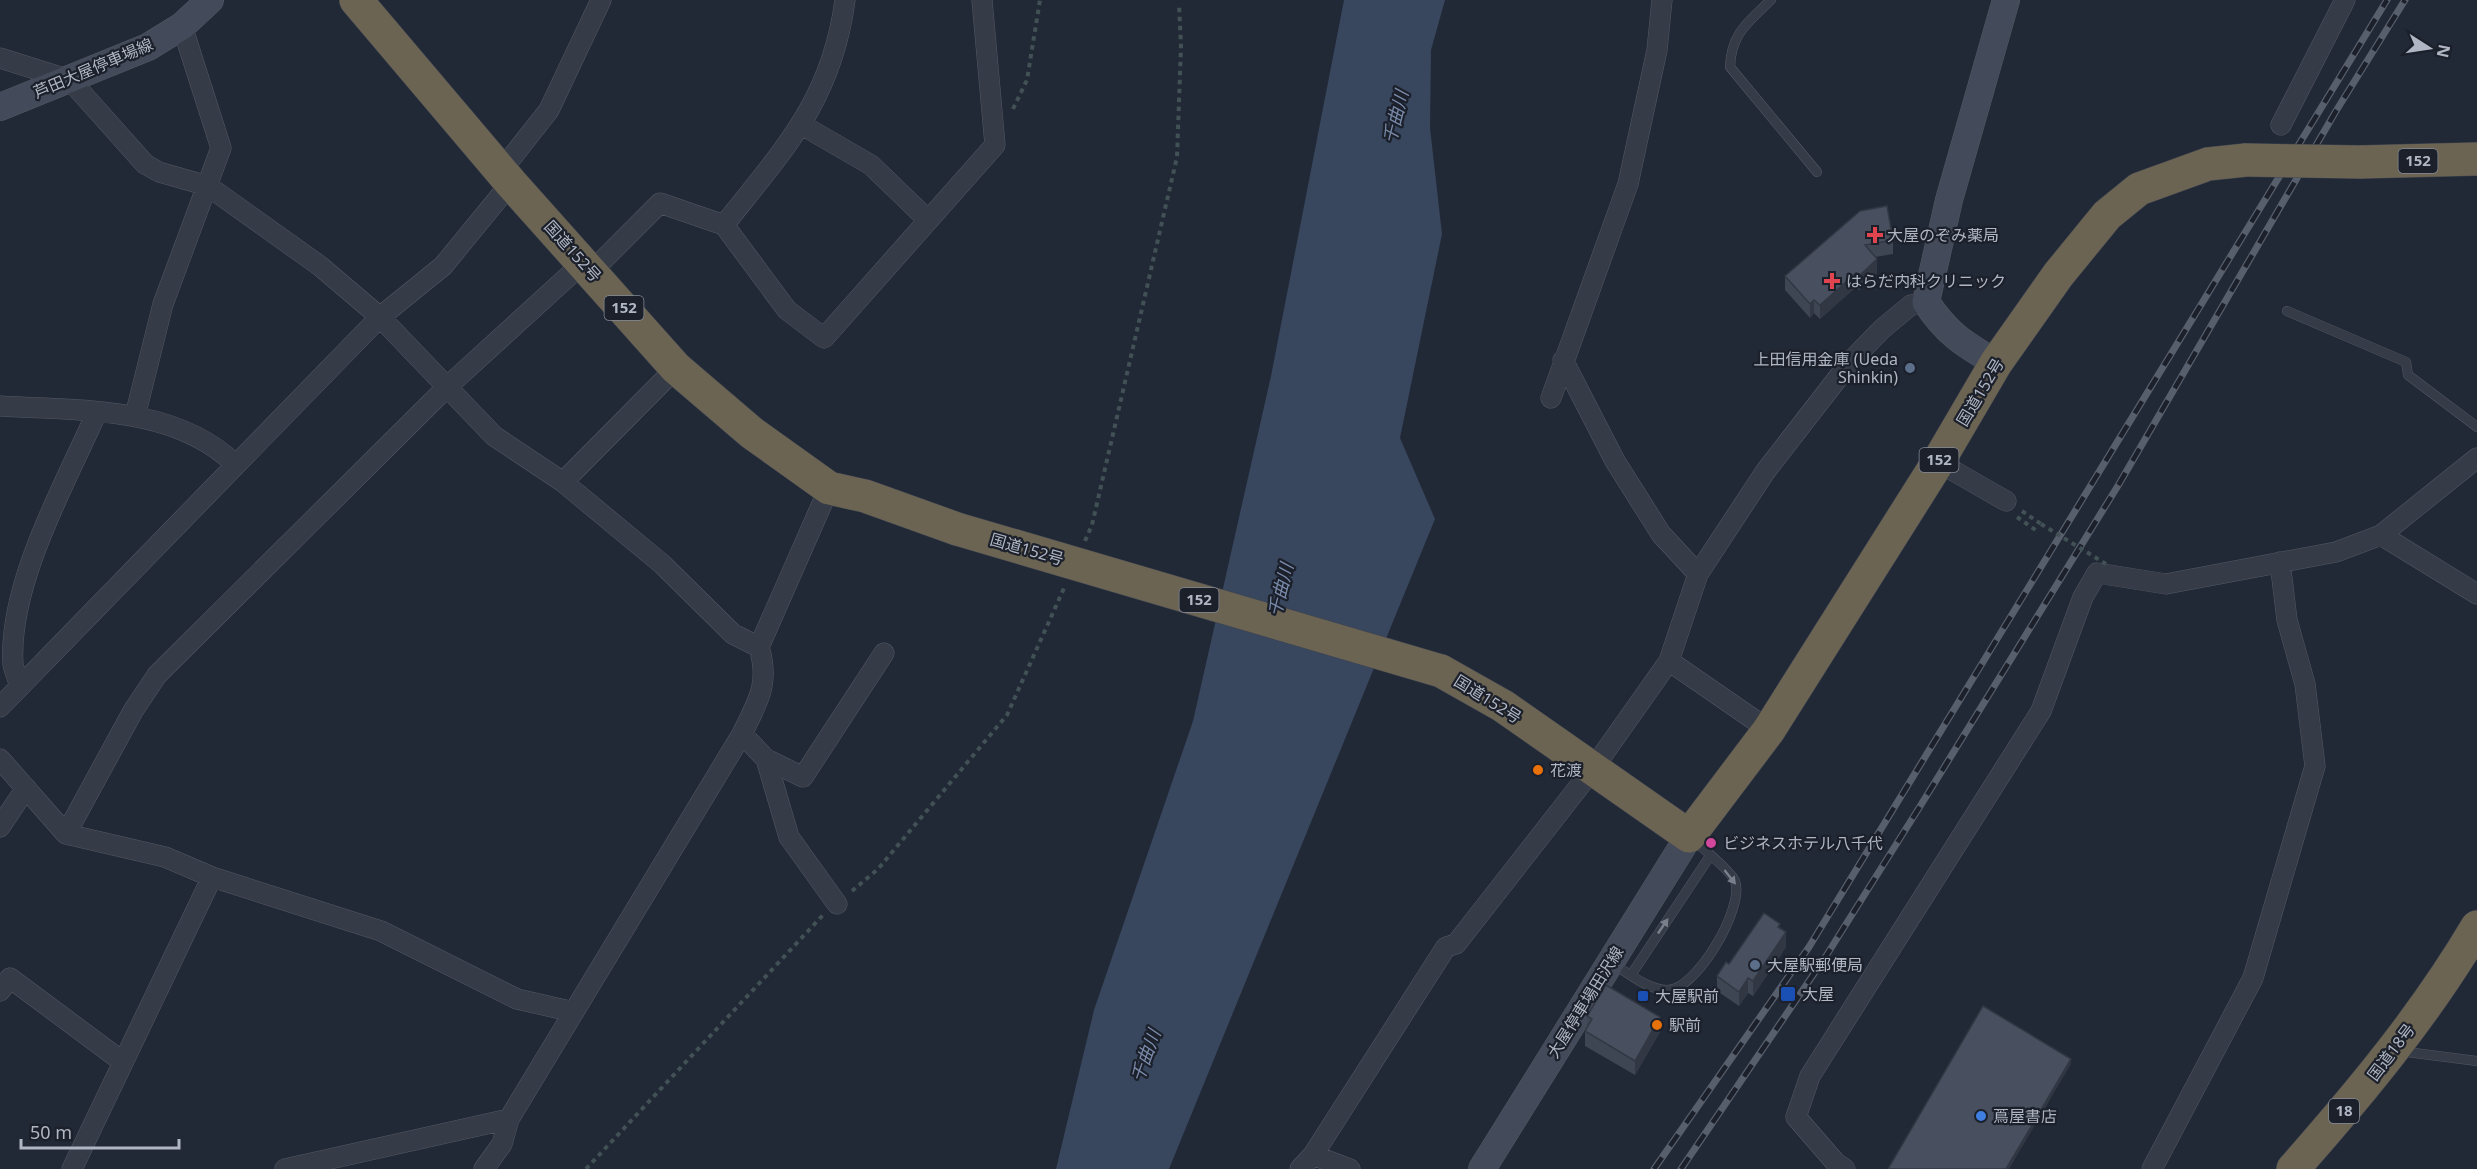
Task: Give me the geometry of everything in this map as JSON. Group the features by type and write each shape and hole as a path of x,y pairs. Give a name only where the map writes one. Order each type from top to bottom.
{"highway":[{"name":"国道152号","path":"356,0 506,177 676,368 752,433 829,488 865,496 957,529 1441,671 1503,706 1699,846 1768,730 1938,462 1996,363 2058,274 2107,216 2139,189 2208,164 2246,160 2360,162 2477,159"},
{"name":"国道18号","path":"2293,1169 2360,1092 2392,1050 2456,963 2477,927"}],"main road":[{"name":"芦田大屋停車場線","path":"0,108 148,47 182,26 210,0"},
{"path":"1996,363 1961,342 1942,326 1926,302 1998,3"},
{"name":"大屋停車場田沢線","path":"1482,1169 1620,968 1699,846"}],"street":[{"path":"0,707 380,317 443,266 506,177 549,110 601,0"},
{"path":"724,225 802,125 827,73 841,34 845,0"},
{"path":"66,834 133,711 157,675 448,387 660,203 724,225 787,310 824,338 995,145 982,0"},
{"path":"1551,398 1628,183 1657,50 1662,0"},
{"path":"2281,125 2345,0"},
{"path":"135,416 163,304 221,148 182,26"},
{"path":"0,58 70,80 145,164 159,172 208,186 320,266 380,317 494,436 563,482 663,564 733,634 759,647"},
{"path":"802,125 871,165 928,220"},
{"path":"1350,1169 1306,1162 1446,946 1455,944 1592,770 1669,661 1698,574 1764,472 1851,361 1882,329 1911,305 1926,302"},
{"path":"1563,360 1615,461 1661,534 1698,574"},
{"path":"563,482 676,368"},
{"path":"0,406 135,416 179,428 221,450 235,464"},
{"path":"20,686 13,666 15,628 31,561 97,412"},
{"path":"1845,1169 1835,1162 1796,1117 1810,1076 2041,711 2083,597 2097,573 2166,584 2336,552 2381,536 2477,458"},
{"path":"1938,462 2007,501"},
{"path":"484,1169 501,1143 509,1119 742,734 763,690 764,665 759,647 829,488"},
{"path":"2381,536 2477,594"},
{"path":"2152,1169 2253,978 2315,766 2305,684 2287,620 2280,561"},
{"path":"742,734 766,759 803,777 884,653"},
{"path":"1669,661 1768,730"},
{"path":"0,759 66,834 165,857 212,877 381,932 517,999 574,1012"},
{"path":"766,759 789,837 837,904"},
{"path":"0,827 26,788"},
{"path":"72,1169 212,877"},
{"path":"0,991 10,978 123,1062"},
{"path":"285,1169 346,1162 509,1119"}],"lane":[{"path":"1771,0 1741,29 1730,49 1730,67 1816,172"},
{"path":"2287,311 2406,362 2408,375 2477,427"},
{"path":"1620,968 1656,988 1668,991 1681,988 1693,977 1732,917 1738,893 1734,879 1699,846"},
{"path":"2392,1050 2477,1061"}],"path":[{"path":"995,145 1027,80 1040,0"},
{"path":"1083,546 1092,525 1177,157 1181,46 1179,4"},
{"path":"2041,524 2106,564"},
{"path":"586,1169 824,914 878,869 1007,715 1068,577"}],"water":[{"name":"千曲川","path":"1344,0 1445,0 1431,50 1430,128 1442,234 1400,438 1435,519 1169,1169 1056,1169 1094,1010 1193,721 1271,376"}],"building":[{"path":"1887,206 1893,240 1865,245 1877,259 1859,276 1856,273 1820,305 1814,300 1810,304 1785,276 1860,211"},
{"path":"1764,913 1780,924 1778,927 1786,932 1753,981 1748,978 1739,992 1717,976 1726,962 1729,964"},
{"path":"1606,985 1660,1017 1635,1061 1585,1031 1592,1019 1587,1016"},
{"name":"蔦屋書店","path":"1983,1006 2071,1059 2006,1169 1888,1169"}],"railway":[{"path":"1654,1169 1809,947 2387,0"},
{"path":"1681,1169 1826,956 1919,808 2119,484 2336,111 2405,0"}],"place":[{"name":"大屋のぞみ薬局","path":"1875,235"},
{"name":"はらだ内科クリニック","path":"1832,281"},
{"name":"上田信用金庫 (Ueda Shinkin)","path":"1910,368"},
{"name":"花渡","path":"1538,770"},
{"name":"ビジネスホテル八千代","path":"1711,843"},
{"name":"大屋駅郵便局","path":"1755,965"},
{"name":"大屋","path":"1788,994"},
{"name":"大屋駅前","path":"1643,996"},
{"name":"駅前","path":"1657,1025"},
{"name":"蔦屋書店","path":"1981,1116"}]}
